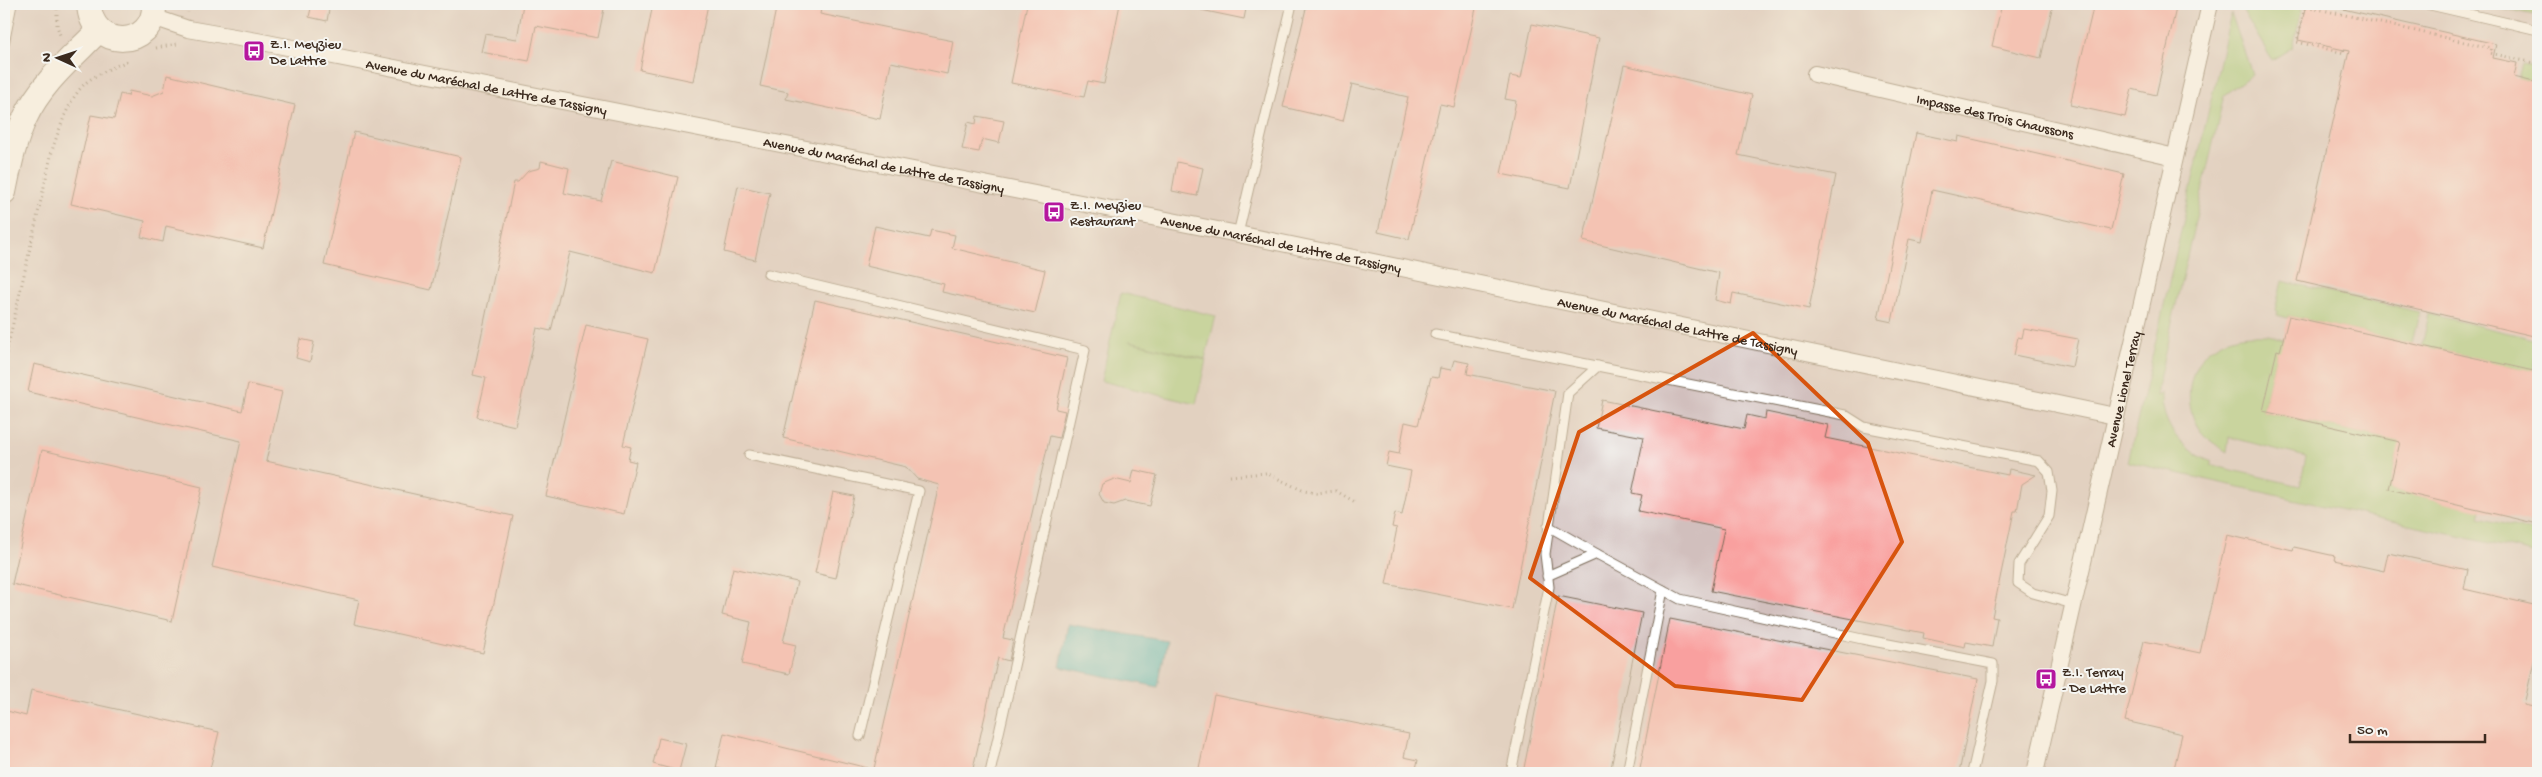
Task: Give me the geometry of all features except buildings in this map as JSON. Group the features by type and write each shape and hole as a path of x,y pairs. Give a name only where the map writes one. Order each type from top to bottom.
{"street":[{"path":"90,4 93,22 99,30 113,38 130,38 148,26 154,10"},
{"name":"Avenue Lionel Terray","path":"2035,773 2210,4"},
{"name":"Avenue du Maréchal de Lattre de Tassigny","path":"154,10 188,29 1238,234 2115,416"},
{"path":"4,192 11,160 24,118 44,86 99,30"},
{"name":"Impasse des Trois Chaussons","path":"1815,74 2175,157"}],"lane":[{"path":"4,44 12,4"},
{"path":"1238,234 1292,4"},
{"path":"2426,4 2538,30"},
{"path":"768,274 1085,350 990,773"},
{"path":"1435,334 1845,416 1864,427 2039,461 2049,472 2052,491 2049,516 2020,564 2018,583 2033,593 2073,604"},
{"path":"1511,773 1549,587 1545,554 1568,393 1598,366"},
{"path":"750,455 919,491 860,736"},
{"path":"1548,526 1680,599 1862,640 1993,664 1993,681 1972,773"},
{"path":"1547,576 1597,554"},
{"path":"1627,773 1663,590"}],"path":[{"path":"2344,50 2344,53 2297,42 2305,5 2491,48 2490,53 2538,64"},
{"path":"4,363 53,147 64,117 80,90 93,77"},
{"path":"1230,476 1266,473 1304,491 1316,493 1336,491 1355,502"}],"highlighted area":[{"path":"1753,333 1868,443 1902,542 1802,700 1675,686 1530,578 1579,432"}],"shaded area":[{"path":"4,4 2538,4 2538,773 4,773"}],"green space":[{"path":"2239,4 2282,4 2302,8 2293,47 2272,60"},
{"path":"2485,4 2538,4 2538,16"},
{"path":"2231,13 2252,74 2224,95 2157,388 2157,396 2162,393 2165,416 2169,426 2183,444 2191,451 2212,462 2211,465 2300,486 2306,457 2229,437 2227,452 2205,436 2197,426 2192,414 2190,388 2198,363 2216,345 2228,339 2241,336 2268,335 2464,385 2277,351 2263,411 2538,473 2538,487 2397,455 2389,489 2481,510 2479,518 2538,532 2538,554 2128,462"},
{"path":"2522,63 2538,67 2538,83 2518,78"},
{"path":"2282,281 2419,312 2412,344 2289,316 2288,318 2277,315 2278,311 2275,310"},
{"path":"1121,293 1216,316 1205,359 1129,341 1206,360 1196,404 1101,381"},
{"path":"2429,314 2538,340 2532,371 2422,346"}],"water":[{"path":"1068,624 1167,641 1158,687 1060,667"}],"place":[{"name":"Z.I. Meyzieu De Lattre","path":"254,51"},
{"name":"Z.I. Meyzieu Restaurant","path":"1054,212"},
{"name":"Z.I. Terray - De Lattre","path":"2046,679"}]}
